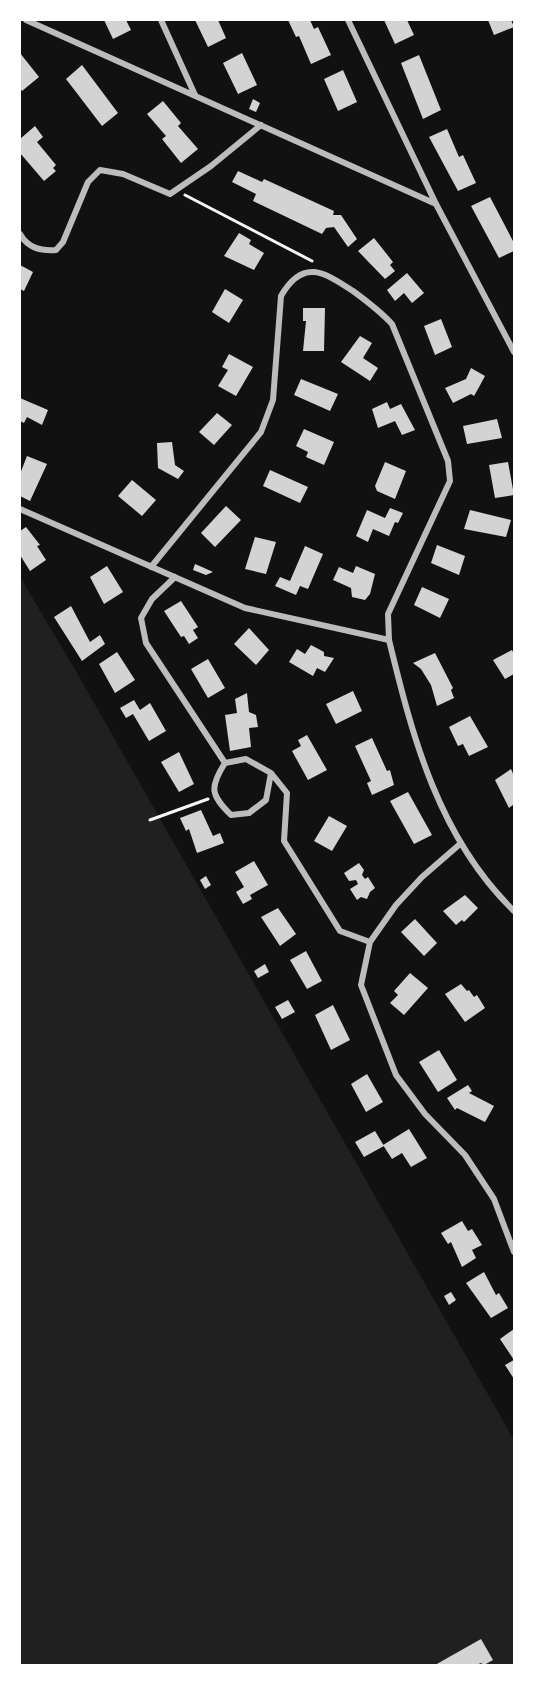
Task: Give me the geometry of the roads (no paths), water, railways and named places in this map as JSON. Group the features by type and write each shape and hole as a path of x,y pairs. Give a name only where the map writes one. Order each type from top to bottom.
{"street":[{"path":"26,20 436,204"},
{"path":"161,20 195,95"},
{"path":"348,20 436,204 514,352"},
{"path":"20,234 26,244 42,250 56,250 63,242 88,182 100,170 123,174 170,194 178,191 261,125"},
{"path":"151,567 261,432 273,400 281,296 289,282 305,273 325,272 379,309 392,324 448,461 450,481 388,614 389,640 417,744 460,844 492,889 514,911"},
{"path":"20,509 245,608 389,640"},
{"path":"175,577 152,598 141,618 146,643 225,764"},
{"path":"271,773 266,800 249,813 231,815 213,791 216,777 225,764 246,759 271,773 287,793 284,841 340,931 370,942"},
{"path":"460,844 422,877 396,905 370,942 361,985 396,1075 425,1114 465,1155 494,1199 514,1252"}]}
